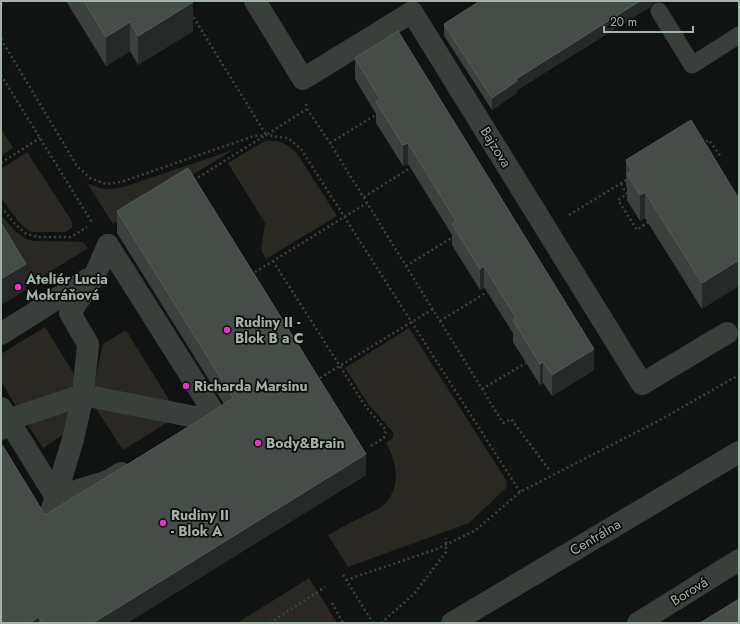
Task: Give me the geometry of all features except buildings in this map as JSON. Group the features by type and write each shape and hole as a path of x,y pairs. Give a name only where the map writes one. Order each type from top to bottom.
{"street":[{"path":"255,1 303,79"},
{"name":"Bajzova","path":"303,79 412,12 642,384 727,333"},
{"path":"49,519 73,439 83,395 88,344 70,313 95,275 108,245"},
{"path":"108,245 216,416 184,435"},
{"path":"1,334 95,275"},
{"path":"56,497 4,420 17,418 83,395 210,420"},
{"name":"Centrálna","path":"452,623 739,452"},
{"path":"56,497 108,481 138,463"},
{"name":"Borová","path":"638,623 739,560"}],"lane":[{"path":"659,11 692,65 739,35"}],"path":[{"path":"1,5 7,1"},
{"path":"190,11 266,135"},
{"path":"1,39 77,166 90,178 106,184 121,182 254,136 266,135 288,138 301,148 520,492"},
{"path":"1,75 93,224 108,245"},
{"path":"303,79 307,109 364,197 503,423 511,419 550,471"},
{"path":"194,180 307,109"},
{"path":"330,144 377,114"},
{"path":"1,162 40,138"},
{"path":"697,147 709,140 721,157"},
{"path":"364,197 410,168"},
{"path":"546,229 633,176"},
{"path":"621,184 627,194 618,200 637,230 648,222"},
{"path":"255,272 367,203"},
{"path":"1,207 15,224 25,233 37,237 71,236 93,224"},
{"path":"406,266 453,237"},
{"path":"273,261 366,407 386,430 384,438 369,447"},
{"path":"440,321 487,292"},
{"path":"320,378 433,309"},
{"path":"482,389 526,363"},
{"path":"347,581 437,549 476,530 520,492 660,420 739,375"},
{"path":"381,623 414,594 446,552 446,538"},
{"path":"343,575 373,623"},
{"path":"270,623 325,587"},
{"path":"332,603 343,623"}],"shaded area":[{"path":"1,128 13,148 1,156"},
{"path":"265,141 282,142 296,152 337,216 266,259 261,250 265,223 228,163"},
{"path":"233,150 113,224 87,183 105,189 123,187"},
{"path":"27,152 71,220 72,228 65,232 30,231 18,221 1,198 1,169"},
{"path":"1,215 16,232 26,239 34,241 83,242 88,248 27,286 1,244"},
{"path":"45,327 77,379 75,391 18,410 1,381 1,354"},
{"path":"409,328 506,480 507,487 469,523 348,567 328,535 381,507 392,493 396,476 393,459 386,443 393,438 393,432 369,405 345,368"},
{"path":"126,330 174,408 93,391 103,344"},
{"path":"72,403 66,433 43,448 24,419"},
{"path":"93,404 173,419 123,450"},
{"path":"309,578 337,623 237,623"}],"place":[{"name":"Ateliér Lucia Mokráňová","path":"18,287"},
{"name":"Rudiny II - Blok B a C","path":"227,330"},
{"name":"Richarda Marsinu","path":"186,386"},
{"name":"Body&Brain","path":"258,443"},
{"name":"Rudiny II - Blok A","path":"163,523"}]}
